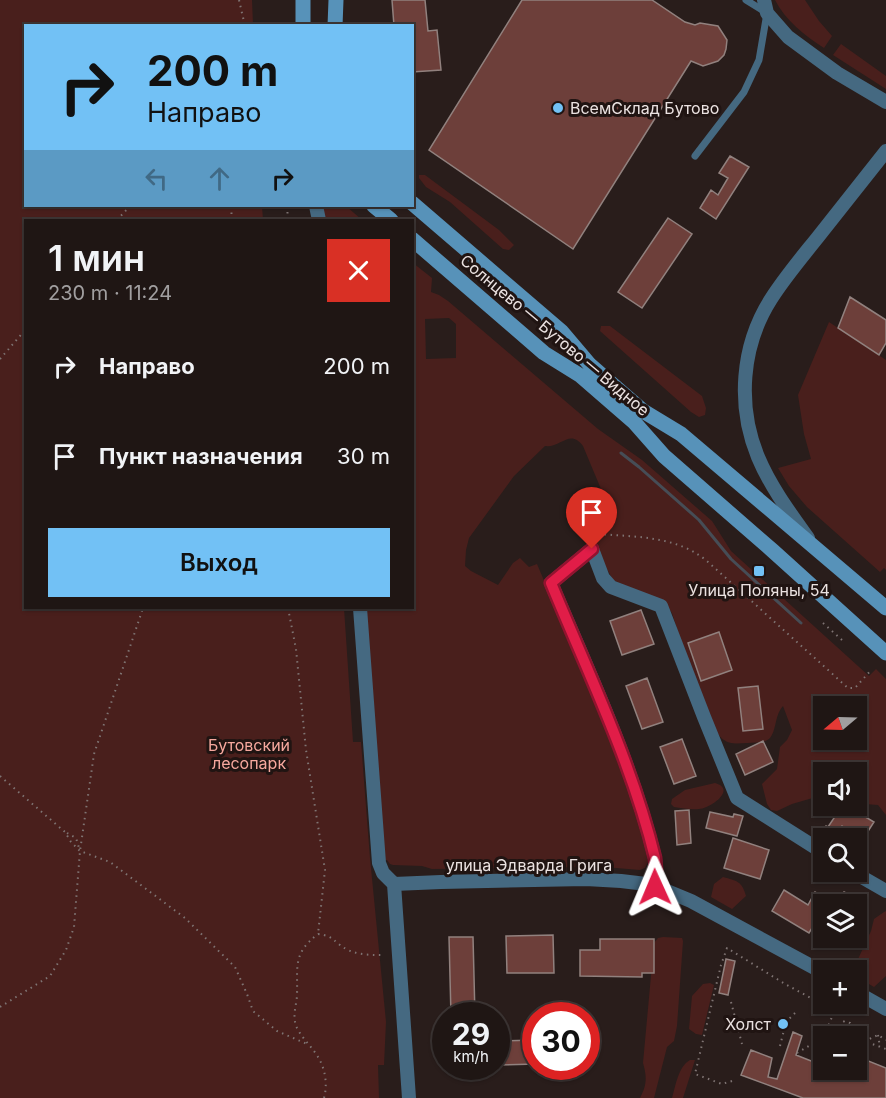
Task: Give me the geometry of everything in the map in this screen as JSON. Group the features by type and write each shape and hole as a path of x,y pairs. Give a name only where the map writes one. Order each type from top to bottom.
{"main road":[{"path":"303,0 303,24"},
{"path":"335,24 336,0"},
{"name":"Солнцево — Бутово — Видное","path":"414,205 562,332 590,365 643,411 681,434 886,609"},
{"path":"375,207 390,219"},
{"name":"Солнцево — Бутово — Видное","path":"414,241 544,353 581,376 634,422 664,456 886,653"}],"street":[{"path":"765,6 788,37 808,53 886,102"},
{"path":"814,546 776,490 757,454 746,416 745,383 748,358 759,323 771,299 886,151"},
{"path":"655,887 655,858 637,796 551,583 592,549 603,578 610,587 660,606 737,798 813,847"},
{"path":"360,609 379,863 382,873 394,884 409,1098"},
{"name":"улица Эдварда Грига","path":"394,884 593,879 626,881 655,887 691,902 813,967"},
{"path":"867,880 886,891"},
{"path":"867,998 886,1009"}],"lane":[{"path":"695,156 744,92 759,60 765,6 746,0"}],"path":[{"path":"238,0 244,24"},
{"path":"118,219 129,207"},
{"path":"0,359 24,331"},
{"path":"592,549 593,540 599,534 660,540 690,548 848,688 855,688 872,669"},
{"path":"0,1006 50,976 66,950 74,927 80,851 94,754 143,609"},
{"path":"288,609 296,649 306,750 325,870 318,934"},
{"path":"823,623 842,640"},
{"path":"0,776 65,832 76,838 80,851"},
{"path":"65,832 80,851 110,862 185,918 235,968 253,1011 277,1031 307,1044"},
{"path":"324,1098 327,1087 326,1078 318,1056 307,1044 297,1027 294,1015 297,997 297,963 308,942 318,934 327,935 348,950 382,955"},
{"path":"732,1081 722,1084 695,1074 727,948 813,999"},
{"path":"731,1002 742,1044"},
{"path":"780,1046 786,1022 796,1012"},
{"path":"829,1026 834,1014"},
{"path":"827,1016 832,1018"},
{"path":"845,1021 850,1023 855,1037 841,1030 842,1023 845,1021"},
{"path":"878,1035 886,1040"},
{"path":"867,1040 878,1035"},
{"path":"878,1035 880,1047"},
{"path":"867,1042 886,1049"},
{"path":"797,1053 813,1044"}],"green space":[{"name":"Бутовский лесопарк","path":"0,0 252,0 253,24 24,24 24,207 262,207 263,219 24,219 24,609 344,609 353,742 361,742 386,1022 384,1065 378,1065 379,1098 0,1098"},
{"path":"775,0 805,0 832,36 824,48 796,27"},
{"path":"841,44 886,76 886,89 833,55"},
{"path":"419,175 425,175 499,230 514,245 509,250 503,249 450,202 426,187"},
{"path":"320,207 347,207 361,219 323,219"},
{"path":"414,264 432,278 431,292 448,301 598,429 642,460 712,521 731,551 869,676 876,669 886,679 886,815 878,805 867,804 867,762 813,762 813,798 777,811 771,810 767,804 762,784 777,769 780,747 792,730 783,706 778,714 772,736 764,742 729,743 716,731 701,700 672,613 667,606 613,580 584,528 583,521 606,501 583,446 574,439 569,439 545,446 514,476 469,538 465,566 498,585 513,563 520,558 529,567 537,564 611,739 631,792 650,861 645,868 640,870 585,867 432,869 422,866 393,865 384,860 364,609 414,609","holes":["449,318 456,324 456,358 426,359 425,319"]},
{"path":"829,322 886,360 886,570 884,568 880,572 807,507 789,486 778,468 811,459 804,434 798,395"},
{"path":"601,326 610,326 702,396 706,408 705,415 699,417 691,412 600,331"},
{"path":"715,783 721,786 723,794 704,808 674,807 671,804 672,799 685,790"},
{"path":"723,877 738,882 743,887 746,896 732,909 711,897 714,884"},
{"path":"886,911 886,976 874,987 867,983 867,960 858,960 863,948 867,948 867,940 874,919"},
{"path":"658,938 682,938 683,941 677,1026 674,1041 667,1047 654,1098 640,1098 646,1081 643,1063 654,943"},
{"path":"703,984 714,985 702,1035 696,1034 689,1029 692,996"},
{"path":"690,1060 695,1060 683,1098 672,1098 680,1072"}],"building":[{"path":"392,0 425,0 428,31 437,30 441,70 414,72 414,24 394,24"},
{"name":"ВсемСклад Бутово","path":"522,0 652,0 685,22 718,26 727,40 724,55 718,61 703,66 691,61 573,249 429,150"},
{"path":"730,156 749,167 716,219 700,208 711,190 718,195 728,178 719,173"},
{"path":"668,218 692,234 642,308 618,292"},
{"path":"850,297 886,320 886,343 879,355 838,328"},
{"path":"641,610 654,644 622,655 610,621"},
{"path":"719,632 732,670 701,681 688,643"},
{"path":"647,678 663,722 642,729 626,686"},
{"path":"758,686 763,729 743,731 738,688"},
{"path":"682,739 696,776 674,784 660,747"},
{"path":"763,741 773,762 745,775 736,754"},
{"path":"689,810 691,843 677,845 675,811"},
{"path":"710,812 733,817 734,814 743,816 737,836 706,828"},
{"path":"835,816 864,816 874,822 867,833 867,828 842,826 841,828 825,828"},
{"path":"733,838 769,850 760,879 724,868"},
{"path":"784,890 808,905 813,896 813,926 809,933 772,911"},
{"path":"553,935 554,973 507,973 506,936"},
{"path":"449,937 473,937 475,1002 451,1002"},
{"path":"600,939 654,939 654,973 642,973 642,977 580,976 580,950 600,950"},
{"path":"726,959 735,961 728,995 719,993"},
{"path":"793,1032 802,1036 796,1055 813,1062 813,1080 867,1080 867,1060 886,1068 886,1098 803,1098 741,1075 751,1050 772,1058 768,1077 777,1079"},
{"path":"522,1040 522,1064 510,1065 510,1041"}],"waterway":[{"path":"621,453 699,520 731,559 801,623"}],"place":[{"name":"ВсемСклад Бутово","path":"558,108"},
{"name":"Улица Поляны, 54","path":"759,571"},
{"name":"Холст","path":"783,1024"}],"route":[{"path":"592,549 551,583 628,770 655,858 655,887"}]}
